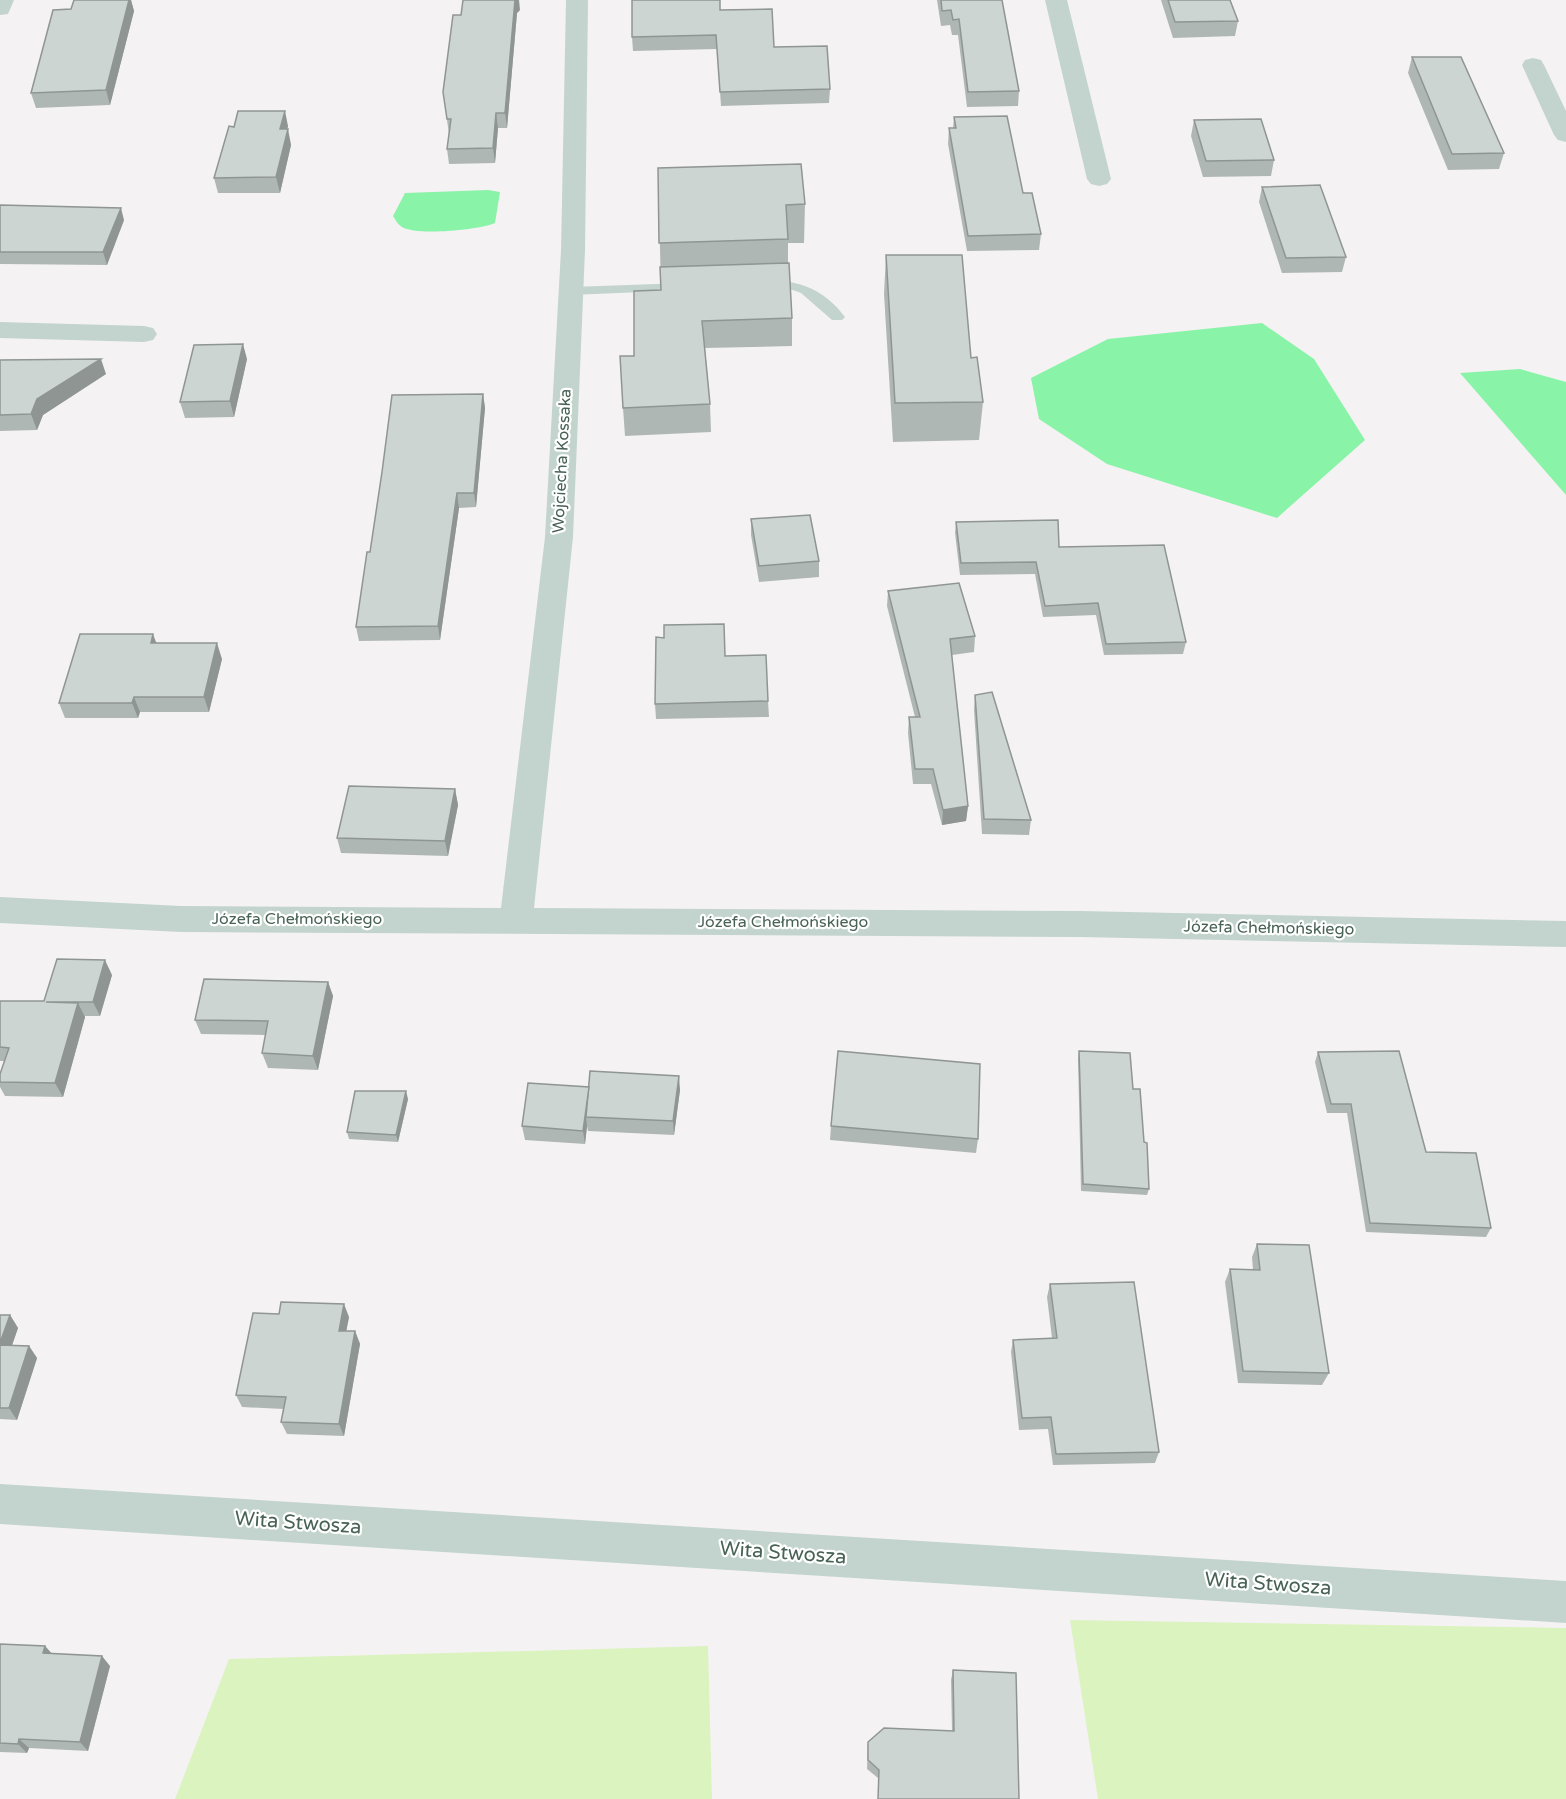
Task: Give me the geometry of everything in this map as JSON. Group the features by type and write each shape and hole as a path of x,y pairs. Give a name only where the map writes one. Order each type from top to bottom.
{"street":[{"path":"0,9 3,0"},
{"name":"Wojciecha Kossaka","path":"516,920 559,537 571,291 577,0"},
{"path":"1056,0 1099,178"},
{"path":"1533,65 1566,135"},
{"path":"0,330 144,334"},
{"name":"Józefa Chełmońskiego","path":"0,910 181,919 1092,924 1566,934"},
{"name":"Wita Stwosza","path":"0,1504 1566,1602"}],"lane":[{"path":"746,285 793,283 812,292 837,317"},
{"path":"571,291 699,286"}],"shaded area":[{"path":"488,190 500,192 495,223 487,226 433,232 409,230 402,227 393,216 405,193"},
{"path":"1262,323 1314,359 1365,440 1277,518 1107,464 1039,419 1031,378 1108,339"},
{"path":"1520,369 1566,382 1566,495 1460,373"},
{"path":"1070,1620 1566,1628 1566,1799 1098,1799"},
{"path":"708,1646 712,1799 175,1799 229,1659"}],"building":[{"path":"74,0 129,0 106,90 31,93 53,10 71,9"},
{"path":"463,0 515,0 505,113 496,113 493,148 447,149 451,119 447,119 443,92 453,15 461,15"},
{"path":"632,0 720,0 720,10 772,9 774,47 827,46 830,89 720,92 716,35 632,37"},
{"path":"941,0 1002,0 1019,91 968,92 959,19 953,20 951,10 942,11"},
{"path":"1168,0 1230,0 1238,21 1175,22"},
{"path":"1412,57 1461,57 1504,153 1452,154"},
{"path":"238,111 285,111 280,129 288,129 276,177 214,178 229,126 234,127"},
{"path":"1007,116 1023,193 1032,193 1041,234 968,236 949,128 956,128 954,117"},
{"path":"1261,119 1274,160 1206,161 1194,120"},
{"path":"801,164 805,204 786,205 788,239 659,243 658,168"},
{"path":"1320,185 1346,257 1286,258 1262,187"},
{"path":"0,205 121,208 103,252 0,252"},
{"path":"886,255 962,255 971,358 977,357 983,402 895,403"},
{"path":"789,263 792,318 702,321 710,404 623,408 620,356 634,356 634,291 661,290 660,267"},
{"path":"243,344 230,401 180,402 194,345"},
{"path":"101,359 37,399 31,414 0,415 0,360"},
{"path":"483,394 474,493 457,493 438,626 356,627 367,552 370,552 392,395"},
{"path":"810,515 819,561 759,566 751,519"},
{"path":"1058,520 1059,547 1164,545 1186,642 1106,644 1098,603 1045,606 1036,562 961,563 956,522"},
{"path":"959,583 975,636 950,639 968,806 943,810 933,769 915,769 909,717 920,717 888,591"},
{"path":"724,624 725,656 766,655 768,701 655,704 656,637 664,638 664,625"},
{"path":"80,634 153,634 151,643 217,643 204,697 134,697 132,703 59,703"},
{"path":"992,692 1031,820 984,819 975,695"},
{"path":"349,786 455,789 445,841 337,838"},
{"path":"57,959 105,960 93,1002 46,1002 78,1003 55,1083 0,1082 0,1074 9,1048 0,1047 0,1001 44,1001"},
{"path":"204,979 328,982 313,1056 262,1053 268,1021 195,1020"},
{"path":"838,1051 980,1064 978,1139 831,1126"},
{"path":"1079,1051 1130,1053 1133,1089 1140,1089 1144,1142 1147,1143 1149,1189 1083,1184"},
{"path":"1399,1051 1426,1152 1476,1153 1491,1228 1370,1223 1351,1104 1331,1104 1318,1052"},
{"path":"590,1071 679,1076 673,1121 586,1117"},
{"path":"528,1083 589,1087 583,1131 522,1126"},
{"path":"355,1091 406,1091 396,1135 347,1132"},
{"path":"1257,1244 1309,1245 1329,1373 1243,1371 1230,1269 1260,1270"},
{"path":"1134,1282 1159,1452 1056,1454 1051,1417 1022,1418 1013,1340 1057,1338 1050,1284"},
{"path":"281,1302 344,1304 339,1331 355,1331 339,1424 281,1422 286,1397 236,1395 253,1313 279,1314"},
{"path":"0,1315 10,1315 0,1343"},
{"path":"0,1345 29,1346 9,1408 0,1408"},
{"path":"0,1644 45,1646 43,1653 102,1656 80,1742 19,1739 18,1744 0,1743"},
{"path":"953,1670 1016,1673 1019,1799 878,1799 879,1770 868,1760 868,1742 884,1728 954,1731"}]}
